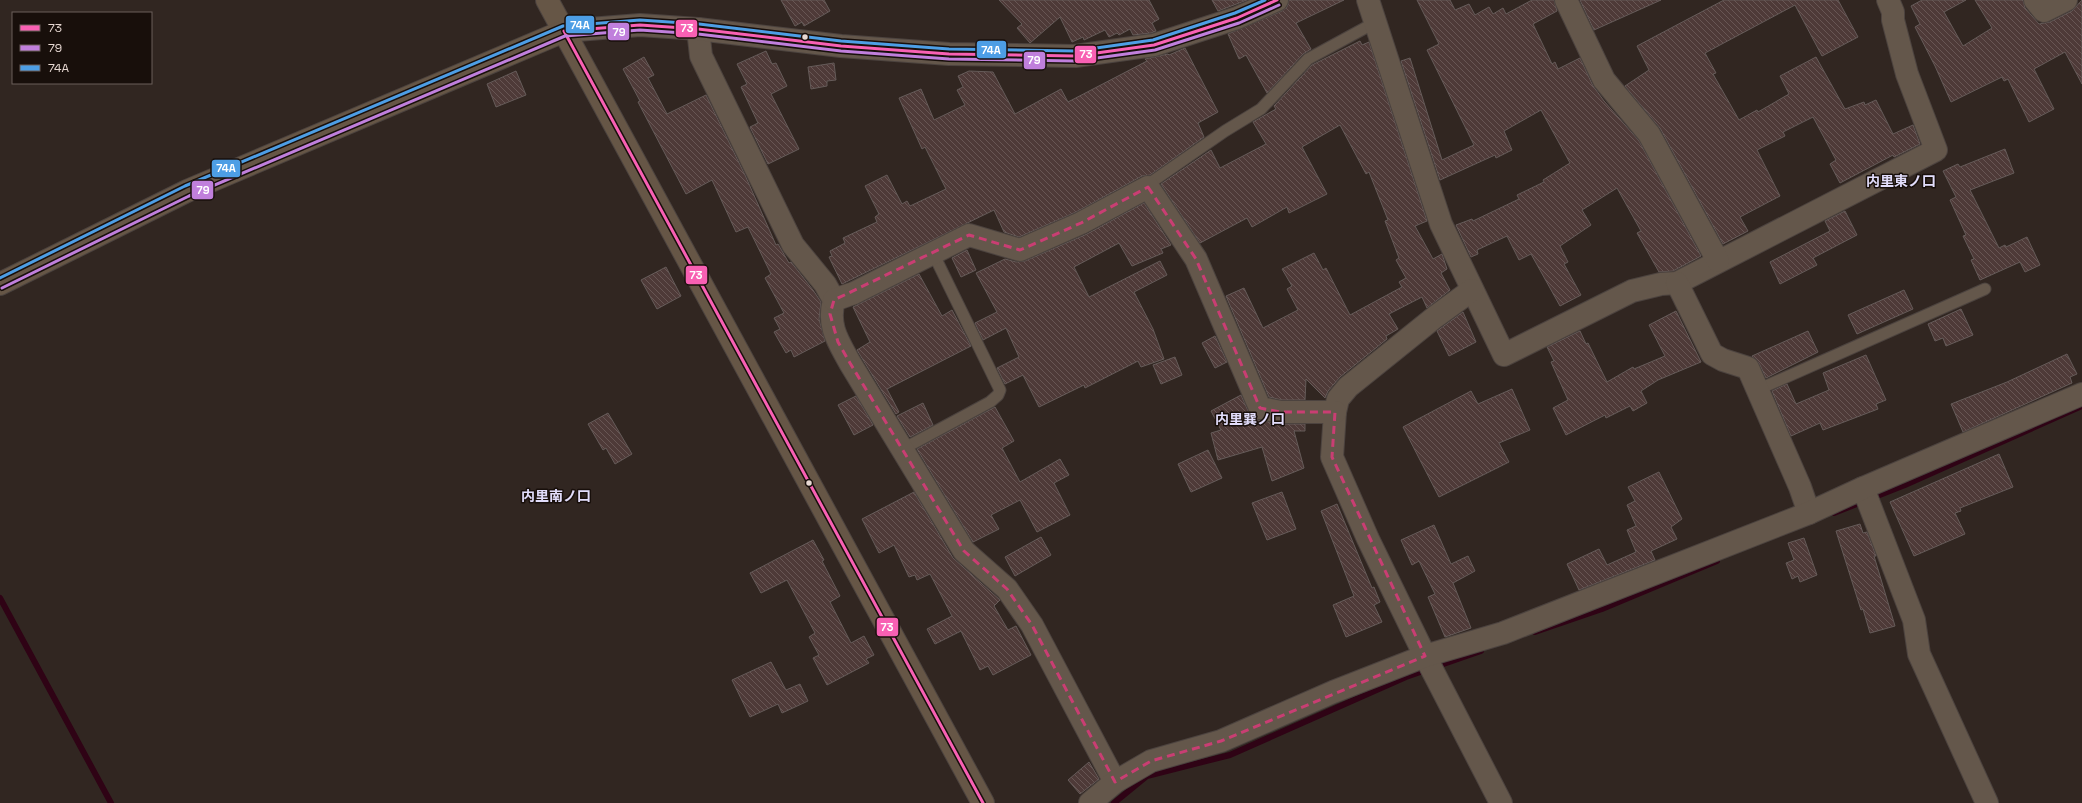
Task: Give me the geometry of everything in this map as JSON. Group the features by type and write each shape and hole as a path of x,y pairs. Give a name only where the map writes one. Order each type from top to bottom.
{"main road":[{"path":"547,0 983,803"},
{"path":"0,284 187,191 564,31"}],"street":[{"path":"564,31 640,25 698,29 856,47 949,54 1075,56 1154,45 1237,18 1277,0"},
{"path":"1368,0 1441,224 1504,355 1632,291 1662,284 1677,283 1936,150 1907,74 1893,20 1893,12 1888,0"},
{"path":"1566,0 1604,80 1649,134 1718,261"},
{"path":"2035,0 2044,11 2066,0"},
{"path":"698,29 700,56 793,245 825,284 834,300 830,314 838,342 964,551 1006,589 1032,625 1115,782"},
{"path":"834,300 854,293 969,235 1020,250 1081,223 1148,187 1196,259 1260,408 1281,412 1335,412"},
{"path":"1677,283 1712,354 1723,360 1748,368 1800,487 1809,513"},
{"path":"1472,290 1435,317 1348,387 1338,399 1335,412 1332,457 1368,539 1425,656 1502,803"},
{"path":"1090,803 1115,782 1151,761 1221,742 1333,692 1425,656 1503,633 1809,513 1863,488 2082,394"},
{"path":"1863,488 1914,620 1919,654 1988,803"}],"lane":[{"path":"1148,187 1153,181 1225,131 1261,109 1308,59 1376,22"},
{"path":"902,450 990,402 998,396 1000,390 933,253"},
{"path":"1757,390 1985,289"}],"highlighted area":[{"path":"1148,187 1196,259 1260,408 1281,412 1335,412 1332,457 1425,656 1221,741 1151,761 1115,782 1032,625 1007,589 964,551 838,342 830,314 834,300 969,235 1020,250 1081,223"}],"building":[{"path":"781,0 824,0 830,11 804,26 802,22 795,26"},
{"path":"999,0 1149,0 1159,19 1152,23 1156,31 1151,33 1133,35 1130,29 1119,35 1117,33 1109,37 1105,30 1084,40 1083,37 1072,42 1060,17 1030,43 1017,28 1022,24"},
{"path":"1212,0 1247,0 1218,11"},
{"path":"1289,0 1344,0 1296,23 1311,49 1303,54 1267,93 1246,55 1239,59 1228,34 1282,11 1287,7"},
{"path":"1417,0 1450,0 1455,10 1469,4 1475,15 1489,7 1493,14 1503,8 1506,14 1532,0 1554,0 1557,11 1533,24 1552,64 1555,62 1558,69 1580,58 1593,86 1639,141 1701,256 1673,271 1659,272 1637,233 1641,231 1617,188 1582,210 1591,225 1560,246 1568,262 1564,264 1581,295 1560,306 1531,254 1519,260 1507,236 1477,250 1478,254 1471,257 1456,225 1472,219 1473,221 1519,199 1517,195 1544,182 1543,180 1570,163 1541,110 1504,131 1512,150 1496,158 1495,155 1440,180 1401,61 1410,58 1442,160 1474,145 1427,50 1439,44"},
{"path":"1580,0 1661,0 1594,30"},
{"path":"1724,0 1838,0 1858,37 1822,56 1795,5 1705,53 1716,73 1713,74 1739,120 1757,110 1758,112 1789,94 1780,76 1816,57 1845,109 1864,102 1865,105 1876,100 1893,134 1913,125 1920,144 1894,157 1893,155 1840,183 1830,164 1836,160 1813,117 1783,132 1785,136 1757,150 1780,196 1740,217 1748,231 1723,244 1660,128 1625,86 1649,70 1637,46"},
{"path":"1922,0 1966,0 1944,12 1963,46 1992,28 1975,0 2023,0 2025,8 2039,24 2050,22 2072,11 2082,0 2082,84 2065,52 2034,69 2054,109 2029,122 2008,79 2004,81 2002,77 1951,102 1915,27 1920,24 1911,6"},
{"path":"1360,41 1362,45 1369,42 1427,221 1415,226 1433,259 1442,254 1447,269 1441,273 1450,290 1427,308 1422,297 1389,314 1398,329 1386,336 1387,339 1340,377 1328,391 1325,398 1306,379 1305,400 1282,400 1269,397 1226,296 1244,288 1263,328 1298,310 1287,289 1292,286 1282,269 1314,253 1323,270 1326,268 1350,315 1402,287 1399,282 1406,278 1396,260 1399,258 1385,221 1388,220 1369,172 1366,174 1340,125 1302,147 1327,194 1289,213 1287,207 1252,227 1247,218 1200,243 1161,184 1211,150 1220,168 1266,144 1253,122 1276,109 1274,106 1312,65"},
{"path":"1185,48 1218,112 1198,123 1204,137 1150,175 1142,176 1076,212 1019,237 1004,232 994,210 842,284 829,257 832,256 830,251 845,243 843,238 877,222 875,217 879,214 865,186 887,175 902,204 907,201 910,206 946,189 925,147 922,149 899,98 921,89 934,120 965,105 957,90 963,87 958,76 969,71 993,72 1015,114 1061,89 1068,102 1147,61 1145,59 1169,55"},
{"path":"766,51 772,64 776,63 787,86 771,94 799,149 768,164 750,127 758,123 741,87 747,84 737,64"},
{"path":"644,57 654,75 648,78 667,114 706,95 745,175 776,245 778,244 789,263 791,262 821,302 819,319 825,341 794,357 791,350 786,353 774,332 780,329 774,318 784,313 765,278 771,274 748,227 736,232 712,180 686,194 638,102 640,101 623,69"},
{"path":"834,63 836,80 827,81 827,86 811,89 808,67"},
{"path":"516,71 526,95 496,107 487,84"},
{"path":"2005,149 2014,173 1970,190 1999,248 2005,245 2006,247 2027,237 2040,265 2025,272 2020,262 1980,280 1971,260 1974,259 1963,236 1966,235 1950,200 1956,197 1943,171 1958,164 1960,167"},
{"path":"1144,203 1171,245 1161,249 1163,253 1132,266 1119,243 1074,267 1089,297 1160,261 1167,275 1134,292 1153,329 1164,359 1141,367 1138,361 1085,388 1084,385 1039,407 1023,375 1005,384 997,368 1019,357 1006,328 983,340 975,323 997,312 976,273 1005,259 1016,262 1025,261 1087,234"},
{"path":"1845,211 1857,235 1813,258 1817,265 1780,284 1770,262 1830,231 1825,221"},
{"path":"967,250 976,270 961,277 952,258"},
{"path":"666,267 681,296 657,309 641,280"},
{"path":"919,274 942,316 952,310 971,346 887,389 899,412 896,414 857,350 870,342 853,307"},
{"path":"1904,290 1913,309 1857,334 1848,315"},
{"path":"1961,309 1973,335 1946,346 1943,338 1935,341 1928,324"},
{"path":"1676,311 1701,362 1658,380 1641,391 1647,403 1633,411 1630,406 1606,418 1605,415 1566,435 1553,408 1568,400 1551,362 1554,361 1547,347 1580,331 1586,344 1588,343 1607,382 1633,367 1634,369 1665,356 1649,325"},
{"path":"1463,312 1476,342 1449,356 1437,331"},
{"path":"1808,331 1818,352 1766,378 1759,363 1752,356"},
{"path":"1215,336 1227,362 1215,368 1202,343"},
{"path":"2067,354 2077,374 2070,377 2072,383 1963,432 1951,404 2007,382"},
{"path":"1866,355 1886,400 1876,404 1878,409 1823,430 1820,423 1791,436 1772,391 1787,384 1796,404 1829,390 1823,373"},
{"path":"1175,357 1182,375 1161,384 1153,365"},
{"path":"1512,389 1530,430 1499,443 1509,462 1439,497 1403,427 1471,391 1478,404"},
{"path":"1241,395 1249,413 1257,420 1281,424 1305,424 1305,431 1294,431 1304,468 1272,481 1262,447 1218,460 1211,433 1221,430 1211,411"},
{"path":"856,396 873,425 854,435 838,405"},
{"path":"923,403 933,425 910,437 897,416"},
{"path":"995,407 1014,441 1002,448 1020,482 1060,459 1069,475 1054,483 1070,515 1037,532 1020,500 991,515 999,529 973,542 917,449"},
{"path":"608,413 632,454 615,464 606,448 603,450 588,424"},
{"path":"1208,450 1222,478 1191,492 1178,464"},
{"path":"1999,454 2013,487 1960,508 1961,511 1955,513 1965,534 1914,556 1890,502"},
{"path":"1659,472 1682,519 1671,527 1677,539 1651,551 1655,560 1579,590 1567,564 1599,549 1607,565 1636,552 1627,530 1636,526 1627,505 1635,501 1628,487"},
{"path":"914,492 953,558 1000,600 994,606 1008,630 1016,626 1031,655 993,675 988,666 980,670 961,631 935,644 927,629 952,616 930,574 917,580 915,575 909,577 894,545 879,553 862,519"},
{"path":"1282,492 1296,529 1267,540 1252,503"},
{"path":"1337,504 1372,588 1374,587 1380,602 1374,605 1382,622 1346,637 1333,605 1354,596 1321,511"},
{"path":"1860,524 1863,533 1867,532 1876,556 1874,556 1895,626 1870,633 1863,609 1861,610 1836,531"},
{"path":"1434,525 1451,564 1468,556 1475,571 1453,583 1471,628 1445,637 1428,597 1435,594 1419,561 1412,565 1401,540"},
{"path":"1041,537 1051,555 1015,576 1005,557"},
{"path":"1804,538 1817,575 1800,582 1798,576 1792,579 1786,563 1794,560 1788,543"},
{"path":"813,540 824,560 822,561 840,596 830,602 851,643 864,636 874,655 866,659 869,663 827,685 813,658 819,655 809,637 815,633 787,580 761,593 750,573"},
{"path":"771,662 786,690 800,684 808,701 782,713 778,704 750,717 732,680"},
{"path":"1089,762 1099,779 1080,794 1068,780"}],"waterway":[{"path":"1834,513 1905,485 2082,406"},
{"path":"1535,632 1602,609 1717,561"},
{"path":"0,598 111,803"},
{"path":"1114,803 1147,776 1230,755 1406,677 1481,651"}],"transit line":[{"name":"74A","path":"0,278 185,186 563,26 640,20 699,24 841,41 949,49 1075,51 1153,40 1235,13 1265,0"},
{"name":"73","path":"983,803 564,31 640,25 698,29 841,46 949,54 1075,56 1154,45 1237,18 1277,0"},
{"name":"79","path":"2,288 189,196 565,36 640,30 698,34 841,51 949,59 1075,61 1155,50 1239,23 1279,5"}],"district":[{"name":"内里東ノ口","path":"1901,181"},
{"name":"内里巽ノ口","path":"1250,419"},
{"name":"内里南ノ口","path":"556,496"}]}
